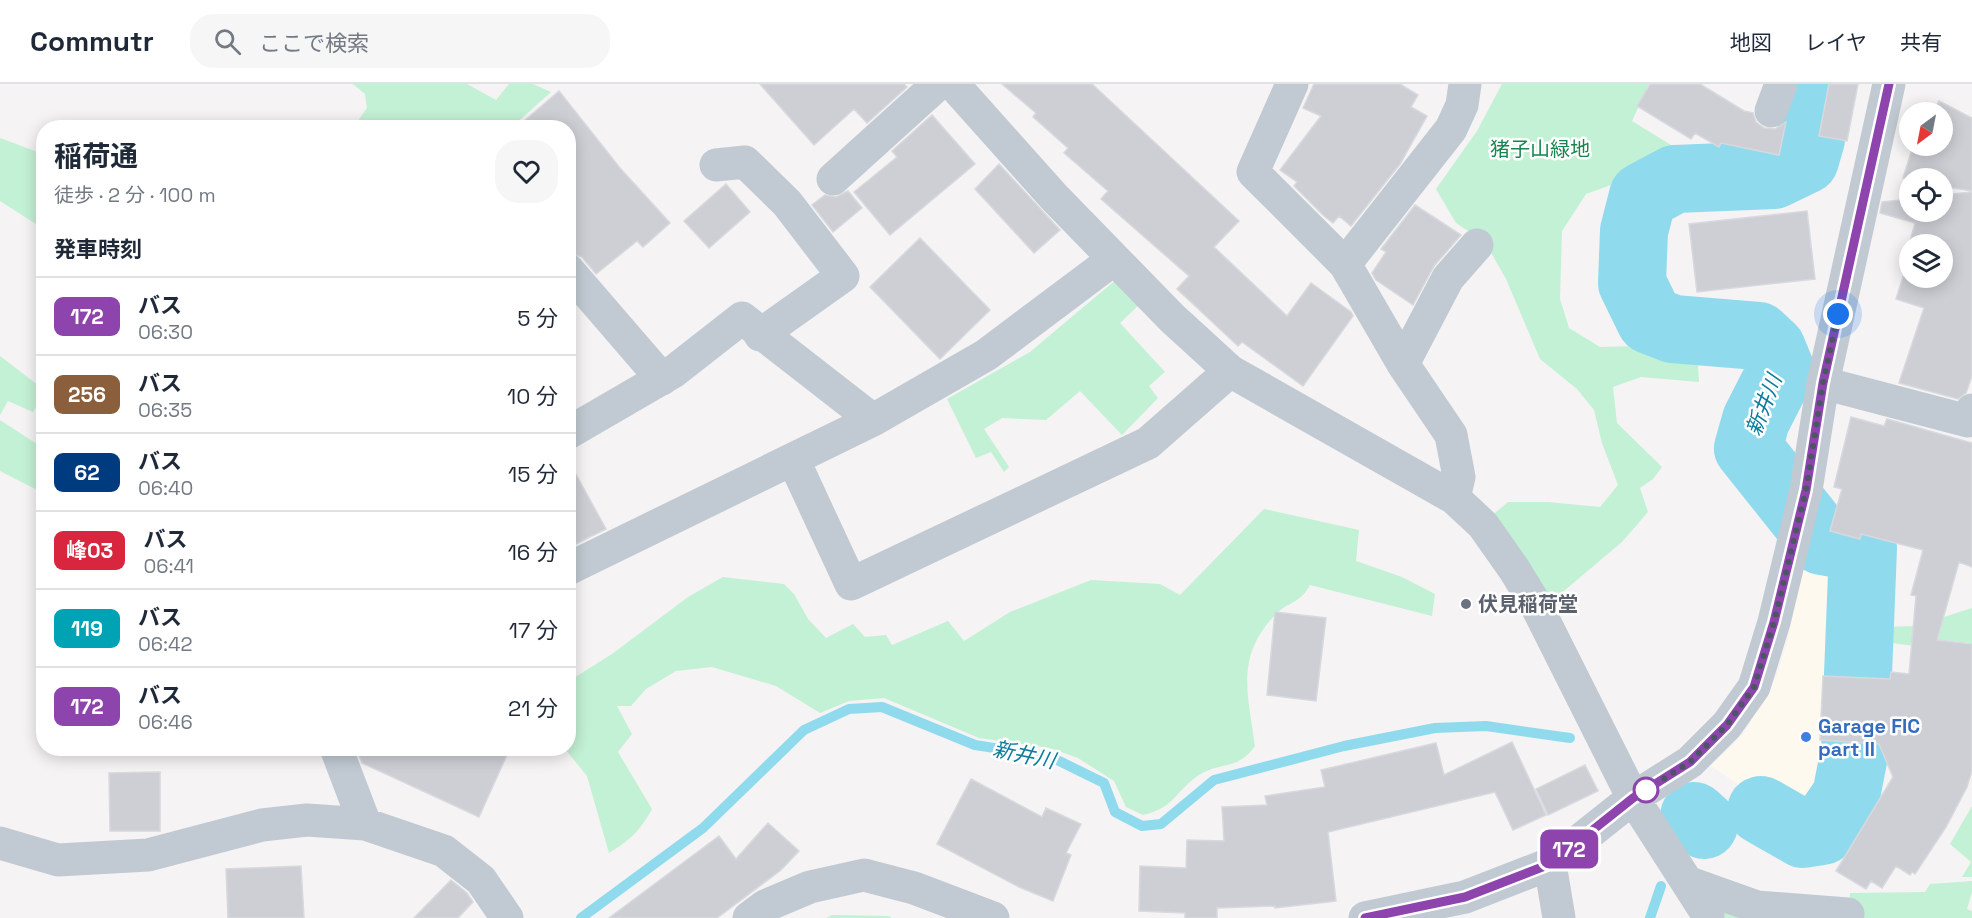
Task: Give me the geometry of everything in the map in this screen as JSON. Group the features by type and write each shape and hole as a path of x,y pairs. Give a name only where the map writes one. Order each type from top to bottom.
{"street":[{"path":"809,193 938,84"},
{"path":"952,84 1114,259 1172,318 1230,371 1454,498 1483,525 1536,605 1633,798 1708,915"},
{"path":"1292,84 1253,172 1345,264 1403,364 1451,435 1459,477 1454,498"},
{"path":"1345,264 1451,129 1462,105 1465,84"},
{"path":"1365,918 1469,907 1550,864 1633,798 1690,762 1727,725 1754,687 1774,622 1806,490 1823,383 1889,84"},
{"path":"716,165 745,162 809,193 843,276 760,335"},
{"path":"1403,364 1448,278 1477,245"},
{"path":"576,565 873,420 986,355 1114,259"},
{"path":"576,279 662,379"},
{"path":"576,428 662,379 742,318 760,335 873,420"},
{"path":"793,459 851,584 1148,443 1230,371"},
{"path":"1823,383 1968,421 1972,410"},
{"path":"339,756 365,824"},
{"path":"0,843 58,860 148,855 262,825 307,820 365,824 444,851 481,880 507,918"},
{"path":"1550,864 1559,918"},
{"path":"1679,868 1757,907 1848,914"},
{"path":"749,918 765,906 810,887 864,875 914,888 993,918"}],"shaded area":[{"path":"1804,556 1856,562 1850,742 1841,791 1820,824 1810,825 1786,815 1769,803 1747,801 1751,793 1711,766 1743,735 1776,677 1788,639"}],"green space":[{"path":"353,84 467,84 496,100 509,84 533,84 551,92 520,120 359,120 367,108 365,94"},
{"name":"猪子山緑地","path":"1502,84 1649,84 1632,121 1671,145 1771,166 1781,186 1673,203 1614,184 1586,194 1562,231 1560,299 1569,328 1600,347 1637,346 1663,337 1697,348 1699,382 1641,377 1613,387 1617,423 1662,467 1653,479 1640,488 1648,512 1622,542 1559,595 1545,593 1490,517 1508,502 1548,502 1600,507 1618,485 1602,443 1594,410 1577,389 1540,359 1506,279 1485,242 1456,223 1436,189 1477,131"},
{"path":"0,138 36,151 36,224 0,201"},
{"path":"1118,278 1142,302 1120,323 1165,372 1149,386 1158,398 1122,435 1080,391 1046,420 1002,418 984,429 1009,467 1004,472 991,452 976,458 947,399 1030,352"},
{"path":"0,356 36,384 36,407 33,412 8,401 0,415"},
{"path":"0,420 36,443 36,489 0,471"},
{"path":"1264,509 1359,530 1356,561 1402,577 1435,594 1432,616 1310,585 1298,600 1275,615 1254,646 1247,677 1255,746 1242,759 1199,775 1162,808 1143,815 1126,807 1114,781 1078,758 1050,748 979,738 884,698 849,701 820,713 776,686 712,667 676,671 646,689 631,706 617,706 632,734 618,752 652,809 634,834 609,853 587,776 571,756 576,756 576,677 612,654 688,597 723,577 784,584 794,594 808,619 826,638 853,624 865,637 886,635 892,645 948,621 964,641 1010,612 1091,580 1160,584 1180,595"},
{"path":"1972,608 1972,643 1940,640 1939,649 1891,643 1881,755 1875,757 1870,754 1877,627 1916,626"},
{"path":"1972,806 1972,877 1962,877 1971,862 1950,844"},
{"path":"1972,881 1972,892 1967,909 1972,911 1972,918 1720,918 1714,914 1734,903 1850,909 1850,893 1925,892 1930,884"},
{"path":"832,915 888,916 892,918 826,918"}],"building":[{"path":"760,84 904,84 907,87 867,123 854,109 814,145"},
{"path":"1002,84 1092,84 1239,221 1214,247 1287,316 1311,283 1351,312 1353,316 1303,386 1242,342 1238,346 1177,289 1189,276 1101,199 1108,191 1064,153 1068,148 1033,117 1036,113"},
{"path":"1314,84 1400,84 1418,95 1411,107 1427,116 1400,164 1351,226 1339,216 1333,223 1324,216 1294,186 1297,182 1280,170 1321,116 1303,108"},
{"path":"1650,84 1700,84 1744,111 1753,113 1756,122 1764,128 1775,129 1786,122 1779,155 1721,143 1719,147 1695,133 1691,139 1637,106"},
{"path":"1829,84 1858,84 1847,141 1819,136"},
{"path":"559,91 620,168 670,223 643,247 637,241 596,274 582,257 576,255 576,120 525,120"},
{"path":"1953,108 1972,118 1972,191 1953,188 1953,168 1906,168 1910,156 1953,156"},
{"path":"932,115 975,164 890,235 854,192 897,157 892,151"},
{"path":"999,164 1060,230 1034,253 975,189"},
{"path":"726,184 750,212 709,248 684,221"},
{"path":"848,191 862,208 833,232 812,205 825,195 836,197"},
{"path":"1972,192 1972,376 1966,393 1958,399 1899,383 1924,308 1896,299 1900,288 1953,288 1953,234 1912,234 1915,223 1912,222 1953,222 1953,194"},
{"path":"1899,200 1899,218 1880,213 1882,202"},
{"path":"1415,205 1461,235 1434,266 1413,305 1376,280 1372,273 1386,252 1381,249"},
{"path":"1807,211 1815,279 1697,292 1689,224"},
{"path":"920,238 990,310 940,359 870,287"},
{"path":"1851,417 1884,426 1887,419 1972,443 1972,567 1959,562 1937,640 1972,644 1972,771 1967,787 1946,827 1915,874 1912,872 1910,875 1896,866 1882,888 1871,881 1866,889 1836,871 1893,777 1879,744 1820,740 1823,676 1890,679 1891,672 1909,674 1916,596 1911,595 1923,550 1861,534 1860,539 1830,531 1842,489 1834,487"},
{"path":"576,475 606,529 576,544"},
{"path":"1275,612 1326,618 1316,701 1267,695"},
{"path":"1512,742 1546,815 1513,830 1495,792 1328,832 1336,901 1275,908 1275,906 1217,908 1217,918 1185,918 1185,913 1139,911 1140,866 1186,868 1187,840 1224,841 1222,807 1267,805 1265,796 1325,787 1321,770 1436,743 1444,775"},
{"path":"359,756 506,756 479,817 362,763"},
{"path":"1585,765 1598,791 1548,815 1536,789"},
{"path":"160,772 160,831 110,831 109,773"},
{"path":"971,779 1042,817 1046,808 1081,824 1066,853 1071,855 1053,901 1019,887 937,844"},
{"path":"768,823 799,851 781,870 717,918 609,918 719,836 736,859"},
{"path":"301,866 304,918 228,918 226,869"},
{"path":"451,880 467,893 473,902 458,918 414,918"}],"waterway":[{"name":"新井川","path":"1761,810 1803,834 1822,831 1846,796 1855,750 1863,548 1822,541 1748,448 1756,420 1781,371 1772,349 1758,336 1673,329 1650,320 1632,283 1634,231 1643,196 1675,179 1774,175 1805,160 1811,139 1814,84"},
{"name":"新井川","path":"581,918 703,828 804,730 849,709 882,707 975,745 1051,757 1104,783 1115,812 1142,826 1161,824 1214,780 1344,746 1435,728 1486,726 1570,738"},
{"name":"新井川","path":"1694,816 1704,825"},
{"path":"1696,837 1704,825"},
{"path":"1650,918 1661,886"}],"bus line":[{"name":"172","path":"1365,918 1465,897 1550,864 1633,798 1690,762 1727,725 1754,687 1774,622 1806,490 1823,383 1889,84"}],"place":[{"name":"伏見稲荷堂","path":"1466,604"},
{"name":"Garage FIC part II","path":"1806,737"}],"route":[{"path":"1646,790 1690,762 1727,725 1754,687 1774,622 1806,490 1823,383 1838,314"}]}
